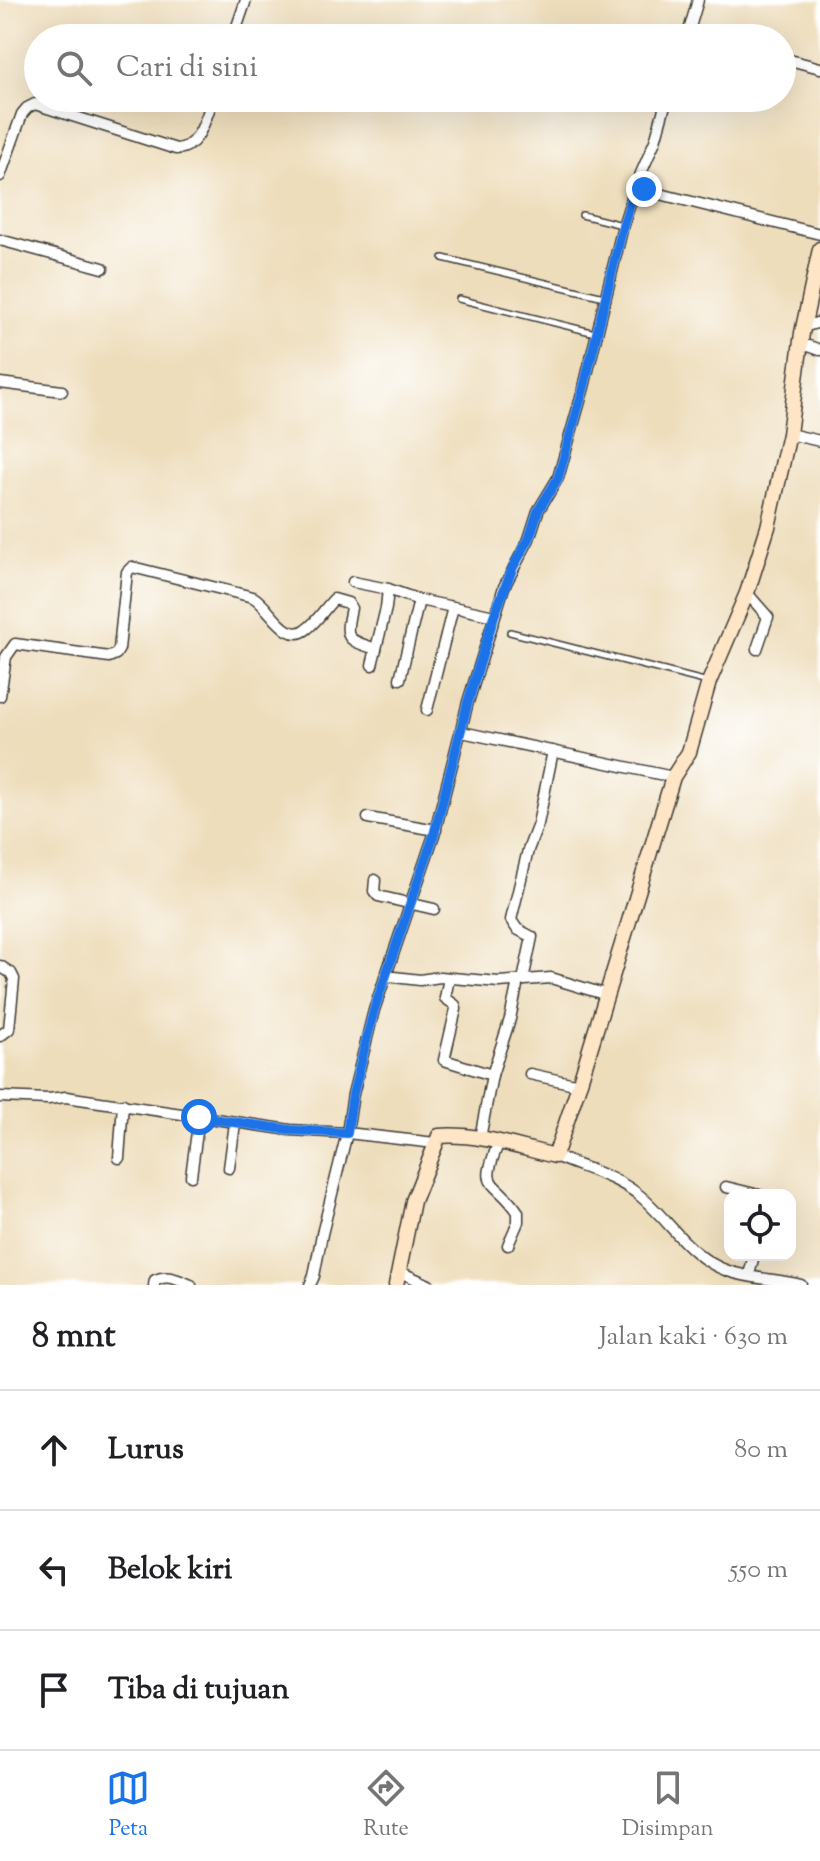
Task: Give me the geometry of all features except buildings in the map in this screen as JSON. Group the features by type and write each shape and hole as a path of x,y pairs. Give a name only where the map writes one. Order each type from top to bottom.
{"street":[{"path":"238,24 246,0"},
{"path":"691,24 698,0"},
{"path":"796,62 820,68"},
{"path":"0,176 24,112"},
{"path":"60,112 184,149 193,143 207,112"},
{"path":"310,1285 356,1083 385,976 436,830 468,702 494,616 513,567 529,539 538,511 558,478 623,226 663,112"},
{"path":"636,185 656,193 820,234"},
{"path":"0,240 103,268"},
{"path":"555,1156 673,777 689,752 709,682 747,593 768,527 789,434 803,327 820,249"},
{"path":"803,327 820,322"},
{"path":"800,347 820,350"},
{"path":"0,383 62,391"},
{"path":"789,434 820,441"},
{"path":"0,696 6,657 15,644 109,657 116,654 127,572 132,567 253,597 263,602 280,625 291,633 300,633 309,628 334,599 348,603 351,608 346,631 348,637 351,641 376,649"},
{"path":"353,582 494,616"},
{"path":"372,665 388,589"},
{"path":"747,593 768,617 757,649"},
{"path":"400,679 419,600"},
{"path":"427,710 453,607"},
{"path":"462,732 673,777"},
{"path":"480,1138 492,1075 532,937 517,929 511,920 528,850 538,824 553,751"},
{"path":"368,818 436,830"},
{"path":"375,880 374,894 434,909"},
{"path":"0,966 14,979 9,1029 0,1036"},
{"path":"385,976 499,982 551,978 607,995"},
{"path":"449,978 445,998 456,1009 444,1060 492,1075"},
{"path":"530,1074 579,1085"},
{"path":"0,1097 66,1097 290,1130 435,1143"},
{"path":"119,1158 123,1104"},
{"path":"191,1176 199,1117"},
{"path":"229,1168 235,1123"},
{"path":"429,1285 398,1278 413,1201 435,1143 439,1136 455,1135 555,1156 617,1179 642,1197 705,1259 727,1271 801,1285"},
{"path":"499,1142 488,1177 491,1185 518,1212 518,1222 508,1245"},
{"path":"726,1187 734,1189"},
{"path":"749,1275 752,1261"},
{"path":"154,1285 155,1280 163,1276 191,1285"}],"lane":[{"path":"582,215 623,226"},
{"path":"443,258 605,297"},
{"path":"459,299 596,333"},
{"path":"510,632 709,682"}],"route":[{"path":"199,1117 290,1130 347,1133 353,1094 374,1010 434,835 483,653 504,587 529,539 538,511 558,478 584,387 623,226 636,185 644,189"}]}
